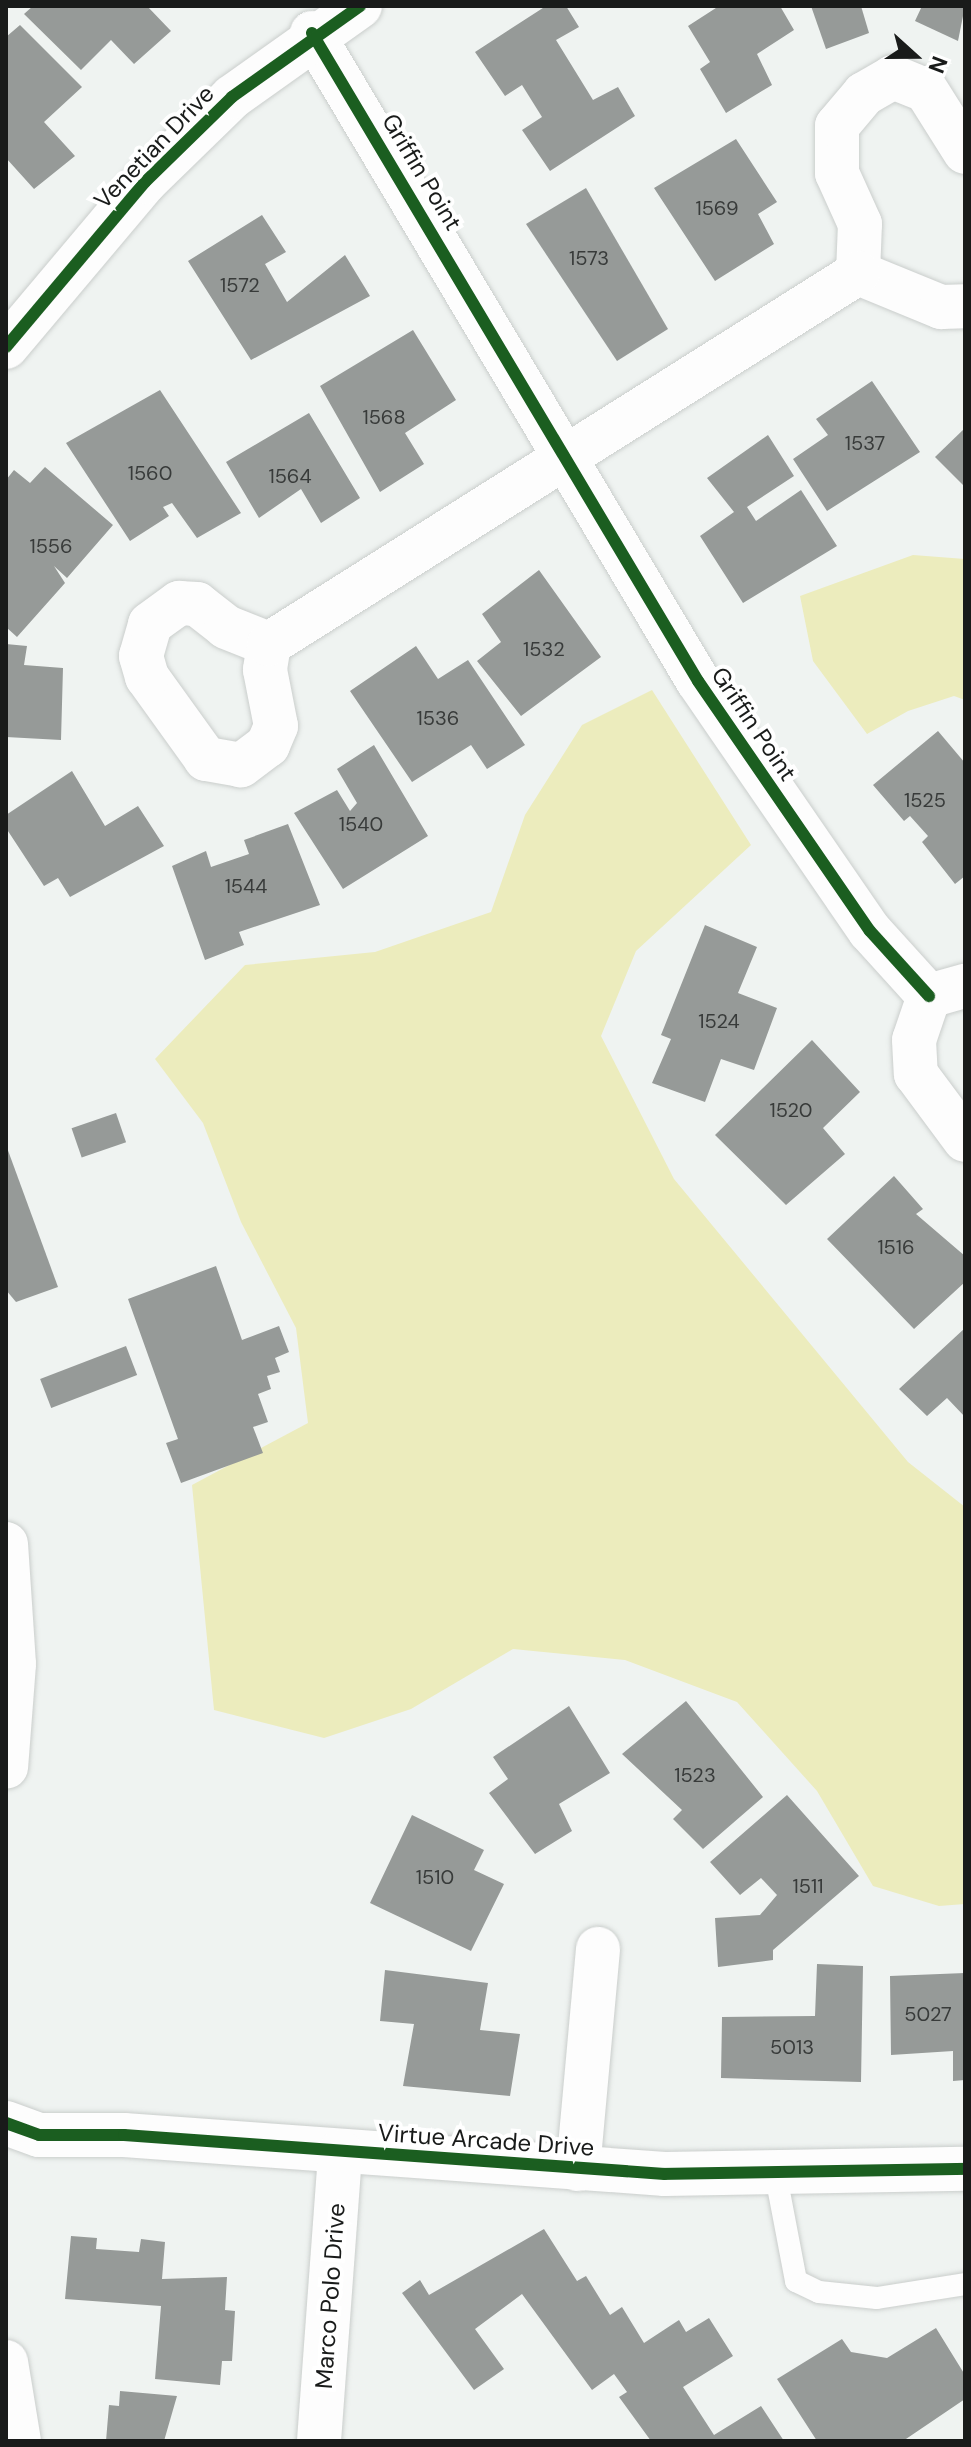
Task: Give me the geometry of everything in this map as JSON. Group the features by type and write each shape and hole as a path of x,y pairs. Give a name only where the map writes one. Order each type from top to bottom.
{"street":[{"name":"Venetian Drive","path":"6,347 145,182 232,97 312,33 360,6"},
{"name":"Griffin Point","path":"312,33 569,457 698,681 870,931 947,991 914,1040 916,1074 965,1140"},
{"path":"858,273 860,224 837,173 837,126 864,94 893,77 926,90 965,152"},
{"path":"269,644 858,273"},
{"path":"858,273 941,307 965,306"},
{"path":"6,1544 14,1664 6,1767"},
{"path":"578,2169 598,1949"},
{"name":"Virtue Arcade Drive","path":"6,2123 39,2135 578,2169 776,2176 965,2169"},
{"name":"Marco Polo Drive","path":"329,2440 340,2152"},
{"path":"6,2362 19,2441"}],"lane":[{"path":"776,2176 796,2281 819,2292 877,2298 965,2284"}],"green space":[{"path":"913,555 965,559 965,700 954,696 908,711 867,734 813,661 800,596"},
{"path":"652,690 751,845 636,951 601,1036 674,1179 908,1462 965,1507 965,1904 939,1906 873,1886 817,1791 737,1702 625,1660 513,1649 411,1709 324,1738 214,1710 192,1485 308,1423 296,1328 241,1222 203,1123 155,1059 245,965 375,952 491,912 525,815 582,725"}],"building":[{"path":"33,6 147,6 171,31 134,64 111,40 81,70 24,14"},
{"path":"546,6 566,6 579,27 556,40 593,100 618,87 635,116 550,171 522,130 542,117 522,85 505,96 475,52"},
{"path":"719,6 780,6 794,30 757,54 772,85 726,113 700,69 710,62 688,26"},
{"path":"811,6 861,6 869,33 826,49"},
{"path":"922,6 965,6 958,41 915,21"},
{"path":"20,25 82,87 44,122 75,156 34,189 6,158 6,37"},
{"path":"736,139 777,202 758,214 774,244 715,281 654,188"},
{"path":"586,188 668,329 617,361 526,224"},
{"path":"262,215 286,252 265,264 287,302 345,255 370,296 251,360 188,261"},
{"path":"413,330 456,400 405,433 424,464 380,492 320,386"},
{"path":"872,381 920,452 827,511 793,459 828,435 816,419"},
{"path":"160,390 241,513 197,538 172,503 163,507 169,516 130,541 66,443"},
{"path":"309,413 360,498 321,523 301,489 259,518 226,462"},
{"path":"965,428 965,487 935,457"},
{"path":"768,435 794,476 747,507 756,521 801,490 837,546 743,603 700,536 734,512 707,478"},
{"path":"45,467 113,525 67,578 54,566 65,583 17,637 6,627 6,480 14,470 30,483"},
{"path":"539,570 601,657 521,716 477,661 501,642 482,614"},
{"path":"6,644 27,646 24,665 63,668 61,740 6,737"},
{"path":"416,646 438,679 468,660 525,745 487,769 471,745 412,782 350,691"},
{"path":"938,731 965,763 965,876 955,884 922,842 928,836 910,816 904,821 873,785"},
{"path":"374,745 428,836 343,889 294,813 337,790 350,811 357,803 337,769"},
{"path":"72,771 105,826 138,806 164,846 70,897 58,878 44,886 6,828 6,815"},
{"path":"288,824 320,905 239,932 244,945 205,960 172,866 206,851 211,867 249,854 244,840"},
{"path":"705,925 757,947 738,993 777,1008 754,1070 721,1059 705,1102 652,1083 671,1039 661,1035"},
{"path":"812,1040 860,1092 823,1128 845,1154 786,1205 715,1135"},
{"path":"116,1113 126,1142 82,1158 72,1128"},
{"path":"6,1145 58,1287 16,1302 6,1290"},
{"path":"894,1176 923,1209 916,1214 965,1256 965,1282 914,1329 827,1239"},
{"path":"216,1266 242,1340 279,1326 289,1352 275,1358 280,1372 267,1376 271,1389 258,1394 268,1422 253,1427 263,1453 181,1483 166,1443 178,1439 128,1299"},
{"path":"965,1328 965,1417 947,1398 927,1416 899,1389"},
{"path":"126,1346 137,1375 51,1408 40,1379"},
{"path":"686,1701 763,1797 703,1849 673,1819 682,1810 622,1754"},
{"path":"569,1706 610,1773 559,1804 572,1831 535,1854 489,1793 508,1779 493,1757"},
{"path":"787,1795 859,1876 773,1950 773,1960 718,1967 715,1918 760,1915 777,1895 761,1878 740,1895 710,1862"},
{"path":"412,1815 484,1850 474,1870 504,1884 471,1951 370,1903"},
{"path":"817,1964 863,1966 861,2082 721,2078 722,2017 815,2016"},
{"path":"385,1970 488,1983 480,2030 520,2034 510,2096 403,2086 414,2024 380,2021"},
{"path":"965,1973 965,2080 953,2081 953,2051 891,2055 890,1976"},
{"path":"544,2229 577,2281 586,2276 610,2315 622,2307 644,2343 679,2320 686,2332 709,2318 733,2356 683,2387 714,2435 761,2406 784,2441 651,2441 619,2397 627,2392 614,2374 592,2390 522,2294 475,2329 504,2369 474,2390 402,2293 420,2280 429,2295"},
{"path":"71,2236 97,2238 96,2249 139,2252 141,2239 165,2242 162,2279 227,2277 225,2310 235,2311 232,2361 222,2361 220,2385 155,2379 161,2306 65,2299"},
{"path":"936,2328 965,2375 965,2399 903,2441 817,2441 777,2379 842,2339 851,2352 887,2358"},
{"path":"120,2391 177,2396 164,2441 106,2441 109,2405 119,2406"}],"cycle path":[{"path":"6,347 145,182 232,97 360,6"},
{"path":"312,33 698,681 870,931 929,996"},
{"path":"6,2123 39,2135 124,2135 665,2174 965,2169"}]}
